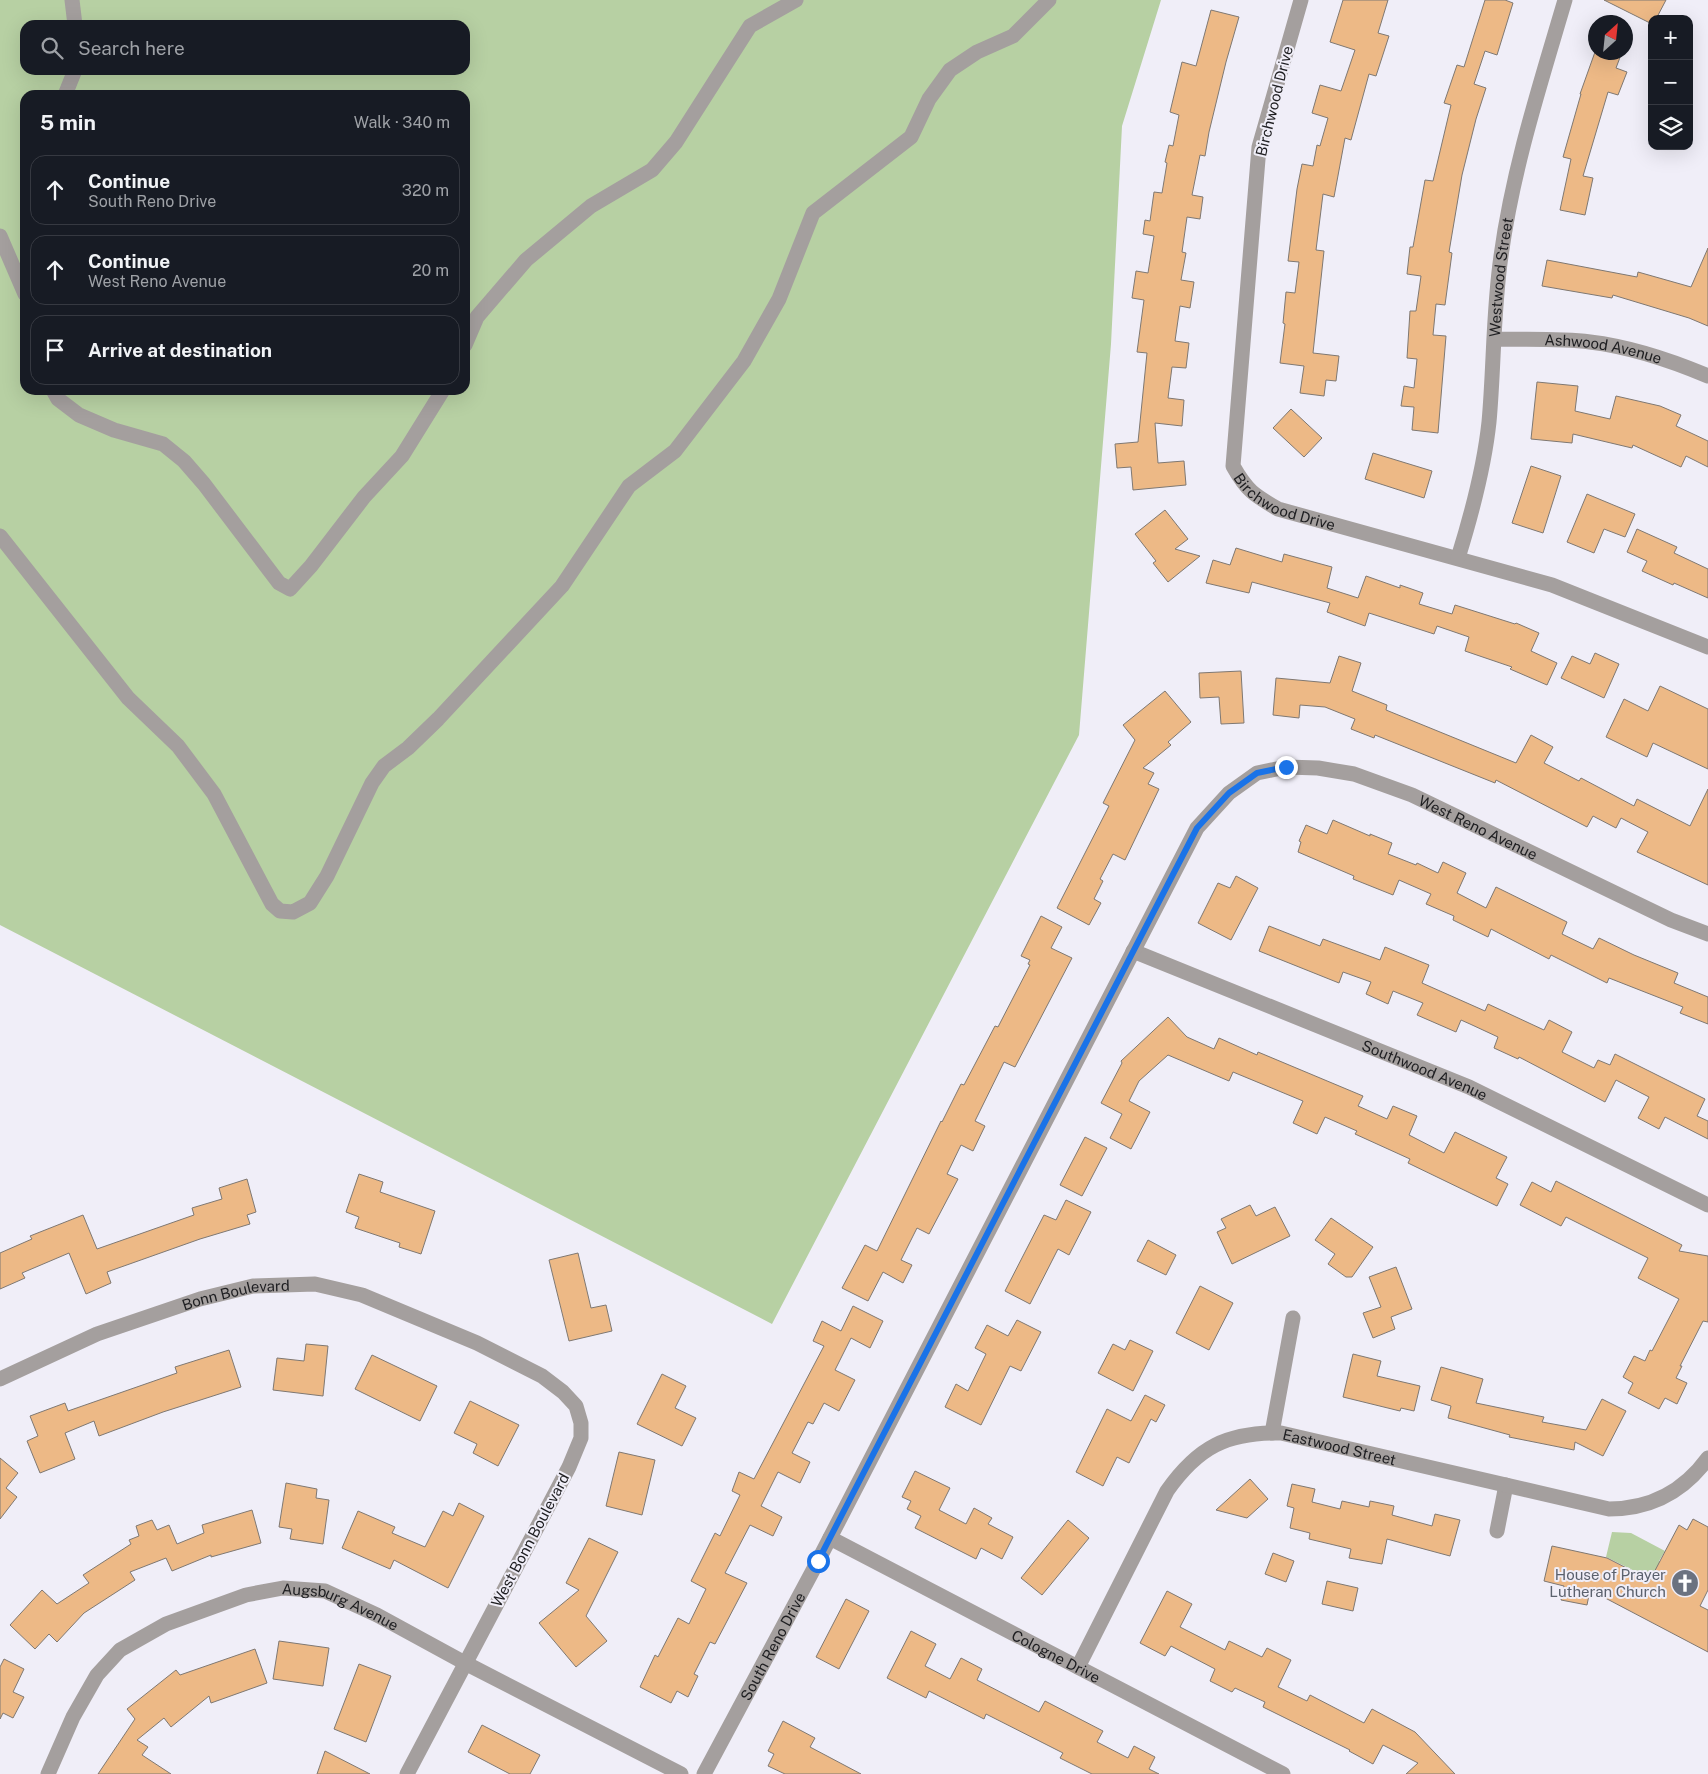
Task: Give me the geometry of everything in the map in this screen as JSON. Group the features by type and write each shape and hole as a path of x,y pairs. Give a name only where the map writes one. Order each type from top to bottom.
{"street":[{"path":"72,0 74,20"},
{"path":"470,333 477,317 526,260 591,206 652,170 676,142 750,26 796,0"},
{"path":"0,536 128,698 178,746 214,794 272,904 280,911 293,912 301,908 310,903 327,876 372,783 384,766 408,748 438,719 562,586 629,486 675,450 744,361 779,299 813,212 911,137 929,99 950,70 977,52 1013,36 1049,0"},
{"name":"Birchwood Drive","path":"1301,0 1259,147 1233,466 1242,482 1254,495 1278,509 1552,585 1708,647"},
{"name":"Westwood Street","path":"1458,558 1472,514 1482,469 1489,423 1500,258 1511,195 1525,133 1565,0"},
{"path":"68,90 73,75"},
{"path":"0,236 20,282"},
{"name":"Ashwood Avenue","path":"1494,339 1591,342 1639,351 1670,360 1708,376"},
{"path":"56,395 58,399 79,415 114,430 163,444 184,461 204,484 279,583 290,589 311,566 364,497 402,456 440,395"},
{"name":"West Reno Avenue","path":"1241,784 1257,773 1286,767 1318,768 1354,774 1412,795 1670,920 1708,934"},
{"name":"South Reno Drive","path":"704,1774 830,1538 1197,828 1229,793 1241,784"},
{"name":"Southwood Avenue","path":"1133,951 1469,1087 1708,1205"},
{"name":"Bonn Boulevard","path":"0,1379 97,1334 200,1300 253,1286 315,1284 362,1295 477,1343"},
{"path":"1272,1433 1293,1318"},
{"name":"West Bonn Boulevard","path":"407,1774 569,1467 581,1438 576,1406 563,1392 542,1376 477,1343"},
{"name":"Eastwood Street","path":"1078,1667 1167,1491 1180,1472 1196,1457 1215,1445 1236,1436 1258,1433 1288,1435 1610,1509 1642,1505 1663,1498 1682,1486 1698,1471 1708,1458"},
{"path":"1497,1531 1506,1485"},
{"name":"Cologne Drive","path":"830,1538 1283,1774"},
{"name":"Augsburg Avenue","path":"48,1774 73,1717 92,1683 120,1650 166,1624 246,1595 283,1588 325,1591 377,1615 465,1663 681,1774"}],"green space":[{"path":"0,0 1161,0 1122,126 1111,344 1079,735 772,1324 0,925"},
{"path":"1612,1532 1631,1533 1665,1551 1659,1561 1666,1565 1657,1582 1606,1557"}],"building":[{"path":"1343,0 1388,0 1378,33 1389,36 1376,76 1369,74 1351,140 1345,138 1334,197 1323,194 1316,250 1324,251 1313,353 1339,356 1336,381 1326,380 1324,396 1300,393 1304,366 1280,363 1285,324 1283,323 1286,292 1295,293 1299,262 1288,261 1297,189 1302,164 1313,166 1317,145 1320,146 1328,118 1312,113 1320,85 1341,91 1355,50 1330,42"},
{"path":"1485,0 1505,0 1513,3 1497,55 1485,51 1474,84 1486,88 1462,175 1449,252 1452,253 1445,305 1436,304 1433,335 1446,336 1438,433 1412,430 1414,407 1401,406 1404,386 1414,388 1417,359 1407,358 1410,311 1416,311 1421,276 1407,274 1410,247 1413,247 1425,180 1433,181 1451,105 1444,103 1457,65 1464,67"},
{"path":"1604,0 1666,0 1658,15 1648,15 1648,22"},
{"path":"1211,10 1239,17 1226,62 1205,156 1200,155 1192,195 1203,197 1200,219 1187,217 1182,252 1186,253 1181,280 1194,282 1190,308 1180,306 1175,341 1189,343 1186,368 1172,367 1168,398 1184,400 1182,426 1155,423 1158,463 1184,461 1186,485 1133,490 1131,467 1117,468 1115,444 1138,442 1147,353 1137,352 1144,300 1132,298 1136,271 1148,273 1154,236 1143,234 1145,220 1150,221 1154,192 1162,193 1167,163 1165,162 1169,145 1173,146 1179,115 1170,112 1182,62 1196,66"},
{"path":"1592,60 1619,60 1616,68 1627,72 1618,95 1608,92 1583,176 1593,178 1585,215 1560,210 1571,159 1563,157 1580,94"},
{"path":"1708,248 1708,326 1689,318 1613,295 1612,298 1542,286 1547,260 1637,277 1638,272 1691,287"},
{"path":"1537,382 1578,386 1575,411 1610,419 1616,396 1660,406 1681,415 1676,426 1708,441 1708,467 1686,456 1681,467 1633,445 1632,448 1573,434 1572,443 1531,439"},
{"path":"1291,409 1322,438 1304,457 1273,428"},
{"path":"1373,453 1432,471 1424,498 1365,479"},
{"path":"1531,466 1561,476 1543,533 1512,523"},
{"path":"1587,494 1635,514 1625,537 1604,529 1594,553 1567,542"},
{"path":"1165,510 1188,539 1175,549 1200,556 1168,582 1153,563 1156,561 1135,534"},
{"path":"1637,529 1677,547 1674,553 1708,569 1708,598 1642,571 1647,561 1627,552"},
{"path":"1236,548 1282,562 1284,554 1332,567 1327,588 1358,598 1366,576 1400,588 1400,585 1423,593 1419,604 1452,614 1455,605 1516,623 1539,633 1531,651 1557,663 1547,685 1510,669 1512,667 1465,651 1469,637 1437,626 1434,634 1369,613 1365,626 1327,612 1330,603 1252,582 1249,593 1206,583 1213,560 1230,565"},
{"path":"1595,653 1619,664 1604,698 1561,678 1572,656 1590,664"},
{"path":"1339,656 1361,663 1352,691 1387,705 1386,710 1516,763 1531,735 1553,747 1544,763 1579,781 1581,778 1634,806 1637,799 1690,826 1708,789 1708,885 1637,852 1648,832 1621,818 1616,828 1593,816 1587,827 1496,780 1495,783 1375,735 1374,738 1351,729 1355,719 1325,707 1300,705 1299,718 1273,715 1276,678 1330,683"},
{"path":"1241,671 1244,723 1221,724 1219,697 1200,698 1199,673"},
{"path":"1660,686 1708,709 1708,769 1653,743 1647,757 1606,737 1624,699 1648,711"},
{"path":"1165,691 1191,722 1168,742 1171,745 1143,768 1154,773 1148,784 1159,789 1125,860 1113,854 1100,879 1103,881 1094,899 1101,903 1089,925 1057,908 1109,806 1103,803 1135,740 1123,725"},
{"path":"1333,820 1392,843 1388,854 1416,865 1417,863 1438,873 1443,862 1466,873 1457,893 1486,908 1496,887 1567,922 1562,934 1593,949 1599,938 1678,973 1674,983 1708,997 1708,1024 1680,1013 1683,1007 1609,978 1607,983 1551,955 1549,959 1491,929 1488,937 1453,920 1454,916 1426,904 1431,894 1399,880 1393,895 1353,879 1354,876 1298,852 1301,842 1299,841 1306,825 1327,834"},
{"path":"1236,876 1258,888 1231,940 1198,923 1218,883 1230,888"},
{"path":"1041,916 1062,927 1051,948 1072,958 1015,1067 1004,1062 975,1121 985,1126 973,1151 961,1145 947,1174 958,1179 929,1234 917,1228 901,1260 912,1265 903,1283 883,1272 868,1301 842,1288 865,1245 877,1251 941,1121 961,1084 964,1085 995,1026 998,1027 1030,965 1028,964 1030,960 1021,956"},
{"path":"1269,926 1320,946 1323,939 1380,960 1385,947 1429,965 1422,983 1485,1011 1488,1004 1544,1030 1549,1020 1572,1032 1562,1052 1594,1068 1598,1060 1610,1065 1615,1054 1705,1099 1697,1116 1708,1121 1708,1139 1665,1117 1659,1129 1638,1118 1649,1097 1616,1080 1605,1102 1519,1057 1518,1059 1494,1048 1498,1037 1470,1024 1461,1020 1456,1032 1417,1015 1423,1003 1393,991 1388,1004 1366,994 1371,982 1343,972 1339,983 1259,951"},
{"path":"1168,1017 1187,1037 1214,1049 1219,1038 1257,1055 1258,1052 1363,1096 1358,1106 1387,1119 1393,1106 1417,1116 1409,1135 1444,1153 1455,1132 1507,1157 1496,1178 1508,1184 1497,1206 1408,1163 1410,1159 1355,1134 1357,1131 1325,1117 1317,1134 1293,1123 1303,1101 1233,1072 1229,1081 1168,1055 1139,1081 1129,1101 1150,1112 1131,1149 1110,1138 1122,1114 1101,1103 1122,1063 1121,1061"},
{"path":"1085,1137 1107,1148 1082,1196 1060,1185"},
{"path":"359,1174 383,1182 380,1192 435,1211 421,1254 399,1247 400,1243 355,1228 359,1217 346,1212"},
{"path":"247,1179 256,1212 247,1215 250,1224 200,1239 107,1272 111,1283 86,1294 69,1253 22,1273 25,1278 0,1289 0,1253 32,1239 30,1236 83,1215 97,1249 194,1215 192,1208 222,1199 219,1188"},
{"path":"1556,1181 1682,1245 1679,1251 1708,1256 1708,1322 1703,1321 1680,1366 1682,1366 1676,1378 1687,1383 1677,1404 1665,1398 1659,1409 1628,1393 1633,1383 1623,1377 1634,1356 1645,1361 1679,1299 1638,1278 1648,1258 1566,1217 1561,1226 1520,1205 1532,1182 1551,1192"},
{"path":"1066,1200 1091,1212 1069,1255 1058,1249 1030,1304 1005,1291 1044,1215 1056,1220"},
{"path":"1250,1205 1256,1216 1275,1207 1290,1236 1232,1264 1217,1232 1226,1228 1221,1219"},
{"path":"1331,1218 1373,1247 1352,1277 1346,1277 1328,1264 1335,1254 1315,1240"},
{"path":"1148,1240 1176,1255 1166,1275 1137,1261"},
{"path":"578,1253 591,1308 606,1305 612,1331 569,1341 549,1260"},
{"path":"1396,1267 1412,1309 1391,1317 1395,1329 1373,1338 1363,1313 1381,1307 1369,1277"},
{"path":"1200,1286 1233,1303 1209,1350 1176,1333"},
{"path":"853,1306 883,1321 870,1348 851,1338 835,1370 855,1380 839,1411 824,1403 813,1424 808,1422 792,1453 810,1462 800,1483 778,1472 761,1506 782,1517 773,1536 750,1525 725,1573 747,1583 715,1644 710,1642 694,1674 698,1676 688,1697 677,1691 671,1703 640,1687 655,1655 658,1657 678,1618 689,1624 706,1589 691,1581 715,1533 720,1536 740,1495 732,1491 739,1472 754,1479 824,1346 813,1341 822,1321 841,1331"},
{"path":"1017,1320 1041,1332 1021,1371 1010,1366 981,1425 945,1407 956,1384 968,1391 986,1354 975,1348 987,1325 1008,1336"},
{"path":"1130,1340 1153,1351 1133,1391 1098,1373 1113,1344 1125,1350"},
{"path":"306,1344 328,1346 323,1396 273,1390 277,1358 304,1361"},
{"path":"229,1350 241,1387 163,1412 99,1436 94,1421 65,1433 75,1459 40,1473 27,1441 38,1436 30,1416 65,1403 68,1411 177,1373 175,1367"},
{"path":"1353,1354 1381,1361 1377,1376 1420,1386 1414,1411 1401,1408 1400,1411 1343,1397"},
{"path":"372,1355 437,1386 420,1421 355,1389"},
{"path":"1441,1367 1483,1379 1476,1403 1544,1417 1542,1422 1586,1430 1602,1399 1626,1411 1603,1456 1575,1442 1574,1450 1509,1437 1510,1435 1448,1418 1451,1406 1431,1400"},
{"path":"662,1374 686,1386 675,1408 696,1418 682,1446 637,1424"},
{"path":"1145,1395 1165,1405 1156,1422 1151,1419 1129,1463 1117,1457 1103,1486 1076,1472 1107,1409 1131,1421"},
{"path":"470,1401 519,1425 498,1466 473,1453 477,1444 454,1433"},
{"path":"619,1452 655,1460 642,1515 606,1506"},
{"path":"0,1458 18,1473 6,1488 17,1497 0,1519"},
{"path":"915,1471 950,1488 939,1510 966,1524 974,1508 992,1518 988,1524 1013,1537 1002,1559 981,1548 976,1559 915,1528 921,1516 907,1509 911,1501 902,1497"},
{"path":"1250,1479 1268,1499 1247,1518 1216,1510"},
{"path":"286,1483 317,1489 316,1498 329,1500 323,1544 290,1539 292,1529 279,1527"},
{"path":"1292,1484 1315,1489 1312,1502 1340,1509 1342,1501 1369,1507 1370,1501 1394,1506 1392,1515 1432,1526 1435,1514 1460,1520 1450,1556 1387,1539 1382,1564 1349,1558 1351,1549 1309,1539 1310,1533 1290,1528 1294,1508 1287,1506"},
{"path":"459,1503 484,1516 448,1588 394,1560 390,1569 342,1548 358,1511 395,1527 392,1533 425,1547 443,1511 453,1516"},
{"path":"252,1510 261,1543 211,1557 211,1555 172,1571 166,1558 130,1572 135,1580 84,1613 57,1642 49,1634 35,1649 10,1625 42,1590 57,1604 89,1583 83,1575 131,1544 129,1540 139,1536 136,1526 152,1520 157,1530 169,1525 177,1544 204,1533 202,1525"},
{"path":"1693,1519 1708,1527 1708,1590 1700,1606 1708,1610 1708,1652 1590,1590 1587,1605 1561,1600 1564,1586 1544,1581 1552,1546 1607,1558 1650,1580 1679,1525 1687,1530"},
{"path":"1068,1520 1089,1538 1042,1595 1021,1578"},
{"path":"589,1538 618,1552 586,1616 607,1641 576,1667 539,1623 579,1590 566,1583"},
{"path":"1273,1553 1294,1561 1286,1582 1265,1574"},
{"path":"1327,1581 1358,1588 1353,1611 1322,1604"},
{"path":"1167,1591 1192,1604 1180,1627 1225,1650 1229,1641 1262,1657 1267,1648 1291,1660 1278,1687 1307,1701 1310,1695 1364,1723 1372,1709 1415,1732 1455,1774 1406,1774 1418,1763 1383,1745 1373,1764 1350,1750 1263,1707 1265,1702 1235,1688 1232,1692 1210,1681 1215,1669 1171,1646 1165,1656 1140,1643"},
{"path":"846,1599 869,1611 839,1669 816,1657"},
{"path":"911,1631 936,1644 925,1666 950,1679 961,1658 982,1669 977,1680 1039,1712 1045,1701 1103,1731 1097,1742 1128,1758 1134,1746 1155,1757 1149,1769 1159,1774 1092,1774 1060,1758 1063,1753 986,1714 984,1719 929,1691 926,1698 887,1678"},
{"path":"279,1641 329,1648 323,1686 273,1679"},
{"path":"255,1649 267,1683 211,1703 209,1696 171,1727 164,1718 137,1740 148,1747 142,1755 171,1774 98,1774 135,1719 127,1709 176,1670 180,1675"},
{"path":"4,1659 24,1669 13,1692 24,1697 13,1718 3,1713 0,1719 0,1667"},
{"path":"359,1664 391,1676 366,1742 334,1729"},
{"path":"783,1721 815,1738 810,1747 861,1774 785,1774 768,1766 774,1754 768,1751"},
{"path":"482,1725 540,1755 530,1774 510,1774 468,1752"},
{"path":"325,1751 370,1774 317,1774"}],"place":[{"name":"House of Prayer Lutheran Church","path":"1685,1583"}],"route":[{"path":"818,1561 1197,828 1229,793 1257,773 1286,767"}]}
